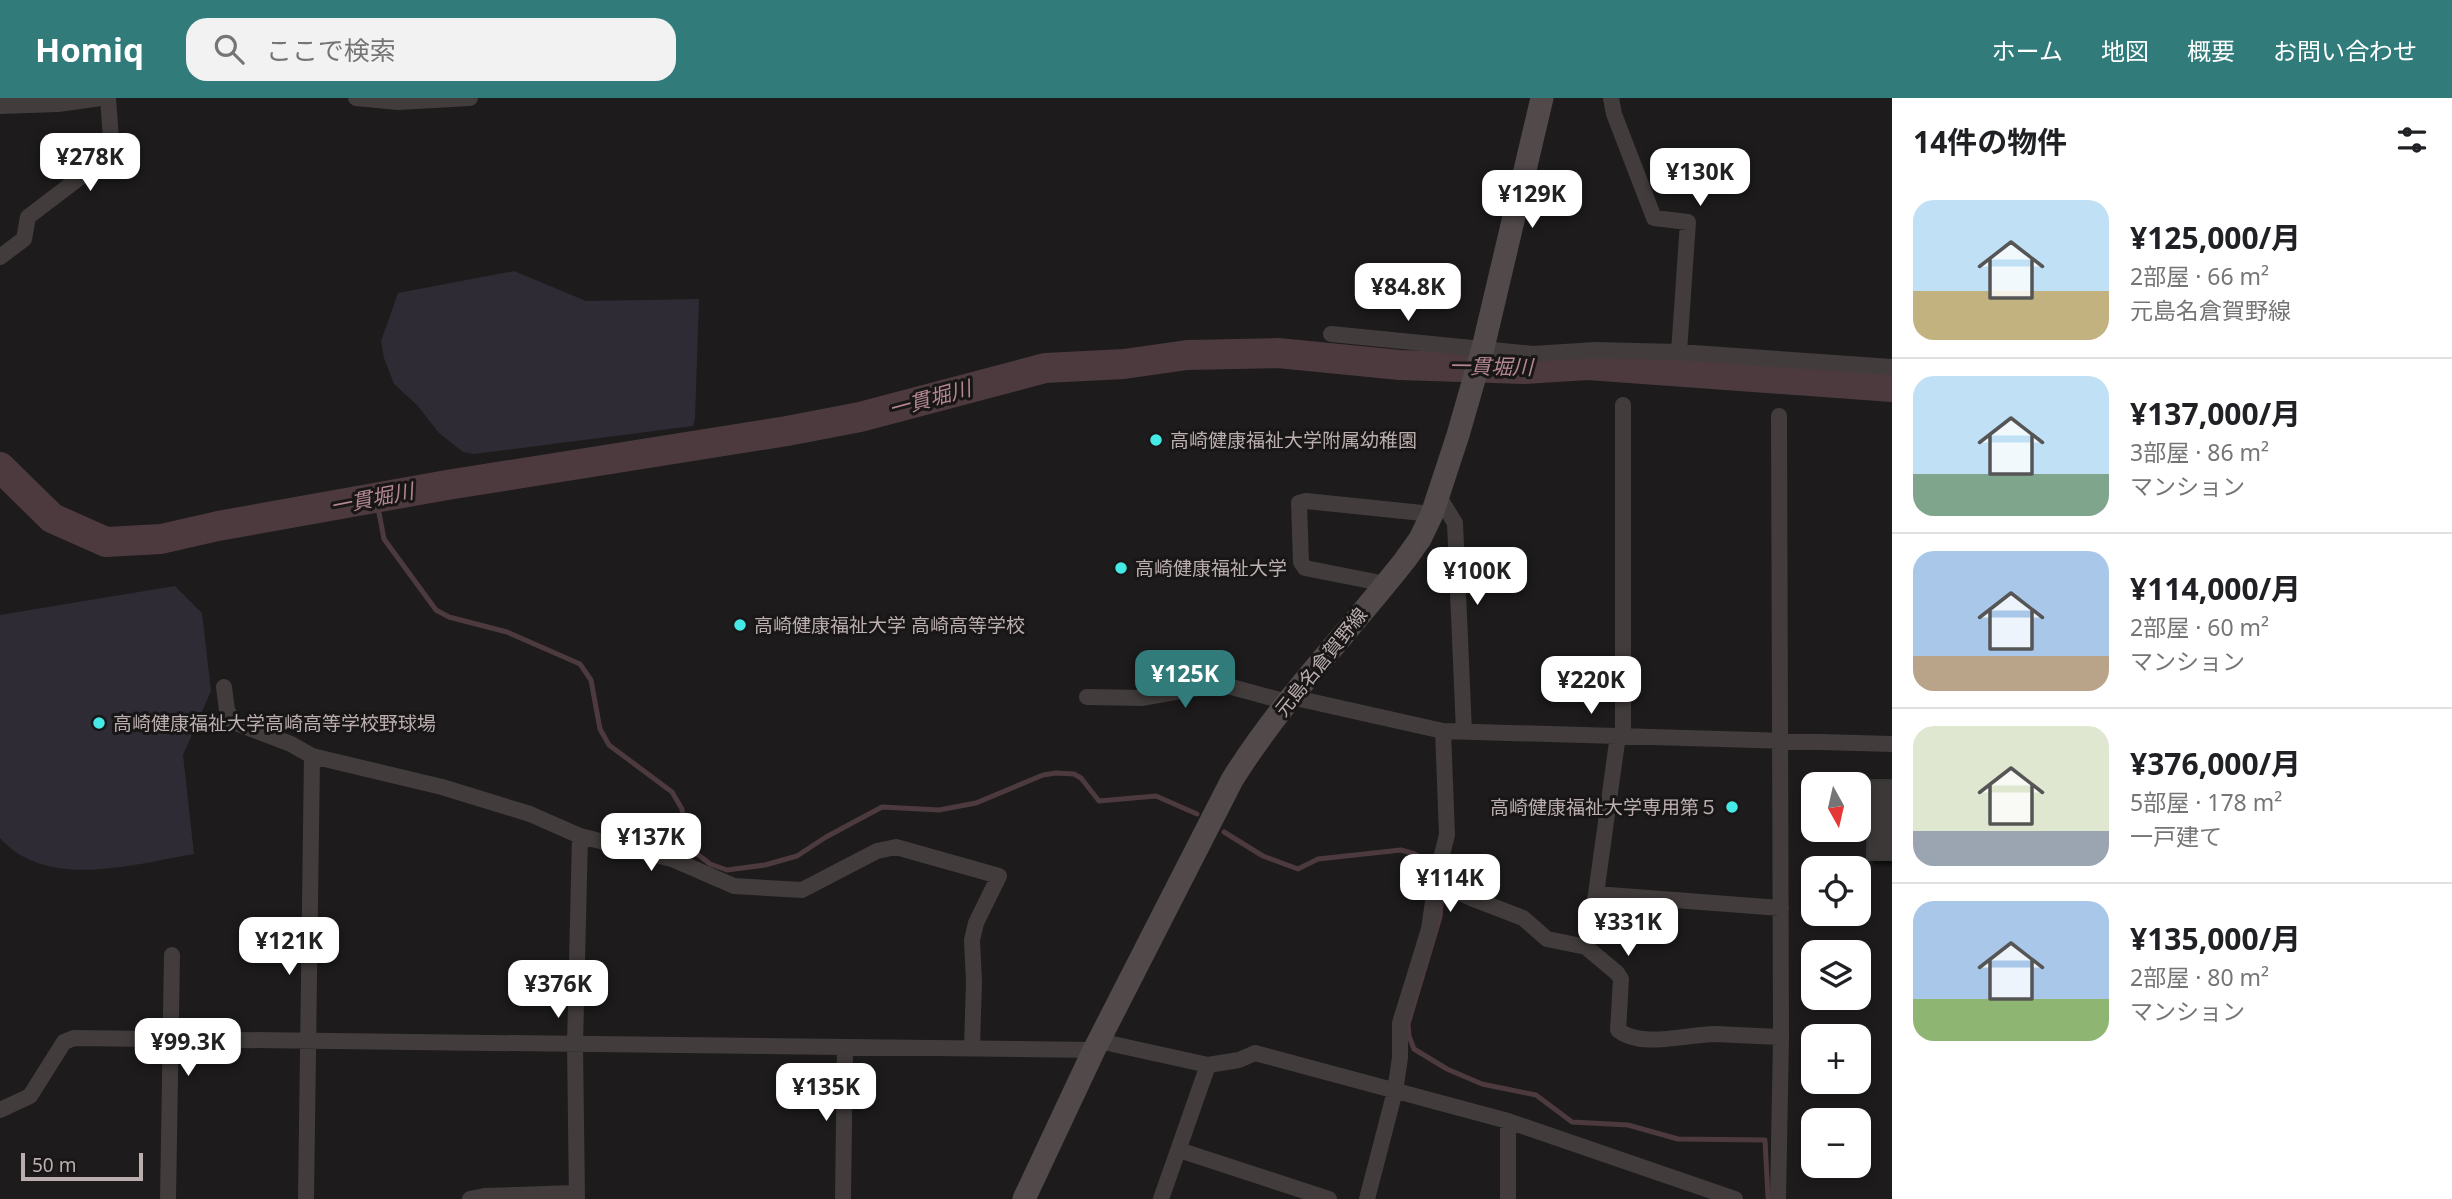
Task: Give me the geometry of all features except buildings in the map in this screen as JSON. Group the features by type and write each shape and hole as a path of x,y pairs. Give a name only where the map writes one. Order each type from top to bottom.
{"main road":[{"name":"元島名倉賀野線","path":"1024,1199 1097,1046 1232,780 1252,747 1289,699 1386,584 1420,539 1436,505 1474,385 1542,98"}],"street":[{"path":"0,106 58,104 101,98"},
{"path":"0,257 24,239 28,217 112,153 108,98"},
{"path":"356,98 398,102 470,98"},
{"path":"1611,98 1614,114 1654,218 1688,222 1679,352"},
{"path":"1331,334 1533,354 1595,350 1679,352 1892,367"},
{"path":"1586,947 1597,894 1620,735 1623,405"},
{"path":"1778,1199 1781,1037 1779,416"},
{"path":"1386,584 1305,568 1301,562 1299,503 1306,501 1436,505 1455,523 1464,732"},
{"path":"1087,697 1143,698 1215,685 1443,731 1892,744"},
{"path":"224,687 227,710 233,722 291,744 312,756 442,787 530,814 580,836 672,859 734,886 802,890 877,851 896,847 999,876 976,923 972,940 972,1047"},
{"path":"1367,1199 1395,1091 1400,1058 1400,1023 1429,929 1437,874 1447,835 1443,731"},
{"path":"306,1199 312,756"},
{"path":"470,1199 484,1196 576,1196 575,1045 580,836"},
{"path":"1437,874 1452,884 1458,892 1523,918 1547,939 1586,947 1617,973 1620,979 1618,1030 1624,1035 1639,1039 1711,1034 1781,1037"},
{"path":"1597,894 1781,908"},
{"path":"168,1199 172,955"},
{"path":"1,1110 30,1096 64,1042 74,1038 575,1045 1097,1046 1208,1065 1239,1060 1255,1053 1508,1121 1735,1199"},
{"path":"843,1199 845,1047"},
{"path":"1161,1199 1208,1065"},
{"path":"1508,1121 1508,1199"},
{"path":"1179,1150 1329,1199"}],"shaded area":[{"path":"514,271 586,301 699,299 693,426 474,454 463,452 439,433 417,405 394,384 384,358 381,341 398,293"},
{"name":"高崎健康福祉大学高崎高等学校野球場","path":"175,586 202,613 211,691 183,755 194,854 92,870 66,869 42,864 19,854 0,838 0,615"}],"waterway":[{"name":"一貫堀川","path":"0,467 52,518 106,542 161,539 218,526 447,485 787,431 860,417 1045,368 1124,364 1187,355 1278,353 1400,365 1524,369 1588,365 1892,387"},
{"path":"376,497 384,539 436,610 449,617 507,632 580,664 591,680 600,729 609,745 672,792 682,809 685,833 696,853 710,864 727,870 765,865 797,856 882,807 939,810 976,803 1043,775 1056,773 1074,774 1081,778 1099,801 1156,796 1197,814"},
{"path":"1224,832 1263,856 1298,869 1318,859 1401,850 1415,854 1432,865"},
{"path":"1442,893 1440,917 1408,1024 1414,1049 1447,1069 1482,1084 1536,1095 1572,1122 1628,1125 1678,1139 1765,1140 1768,1197"}],"place":[{"name":"高崎健康福祉大学附属幼稚園","path":"1156,440"},
{"name":"高崎健康福祉大学","path":"1121,568"},
{"name":"高崎健康福祉大学 高崎高等学校","path":"740,625"},
{"name":"高崎健康福祉大学高崎高等学校野球場","path":"99,723"},
{"name":"高崎健康福祉大学専用第５","path":"1732,807"}]}
